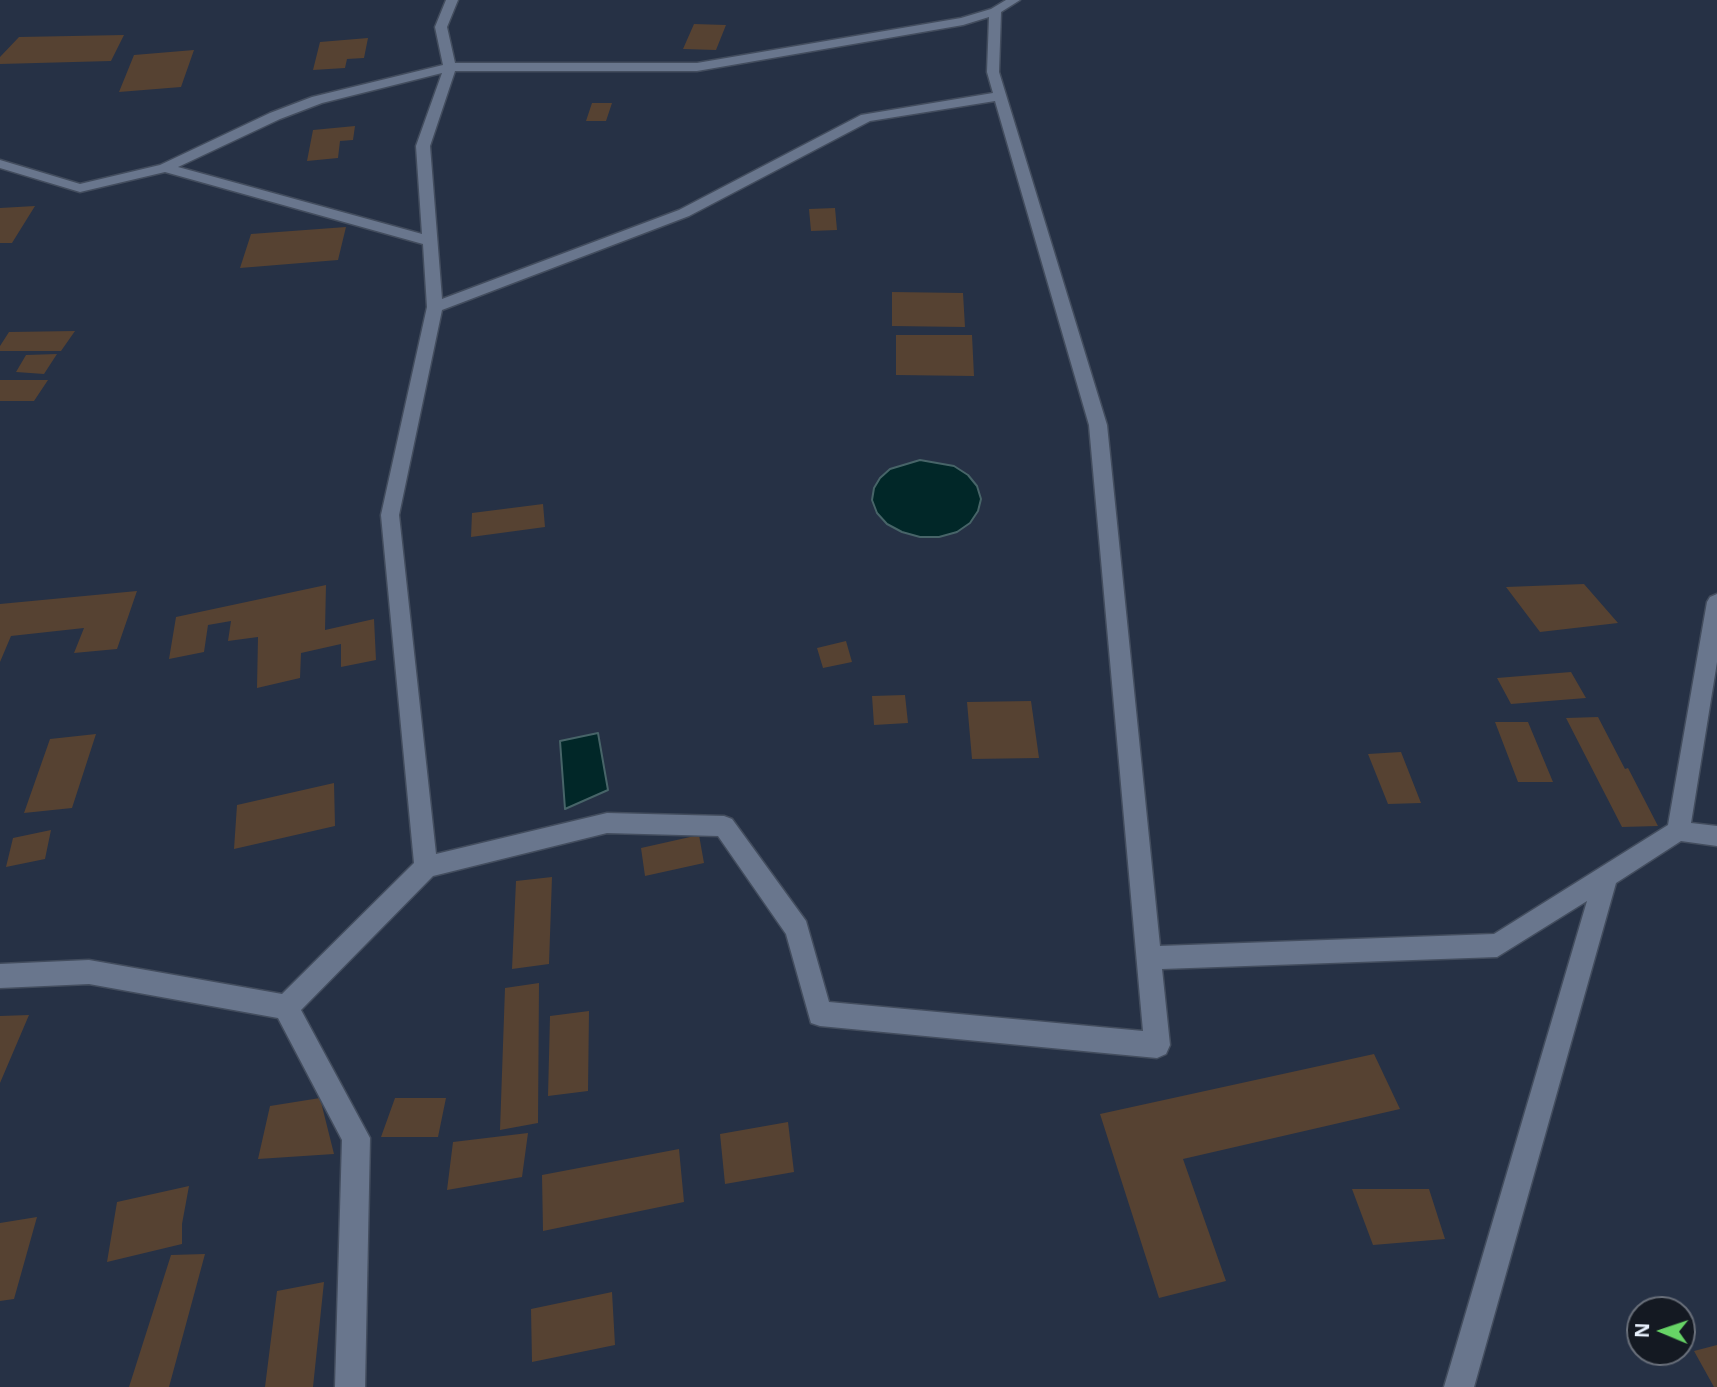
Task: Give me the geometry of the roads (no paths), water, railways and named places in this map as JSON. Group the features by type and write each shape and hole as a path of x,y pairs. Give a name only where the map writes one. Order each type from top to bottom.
{"street":[{"path":"426,867 390,515 435,307 423,146 450,67 441,27 452,0"},
{"path":"0,164 80,188 165,168 275,116 317,100 450,67 697,67 963,21 995,11 1014,0"},
{"path":"286,1007 426,867 607,823 723,826 797,929 820,1014 1157,1045 1098,425 993,72 995,11"},
{"path":"435,307 684,213 866,118 1000,96"},
{"path":"165,168 430,242"},
{"path":"1678,831 1717,602"},
{"path":"1149,958 1497,945 1678,831 1717,836"},
{"path":"1459,1387 1606,877"},
{"path":"0,976 89,972 286,1007"},
{"path":"286,1007 356,1138 351,1387"}]}
